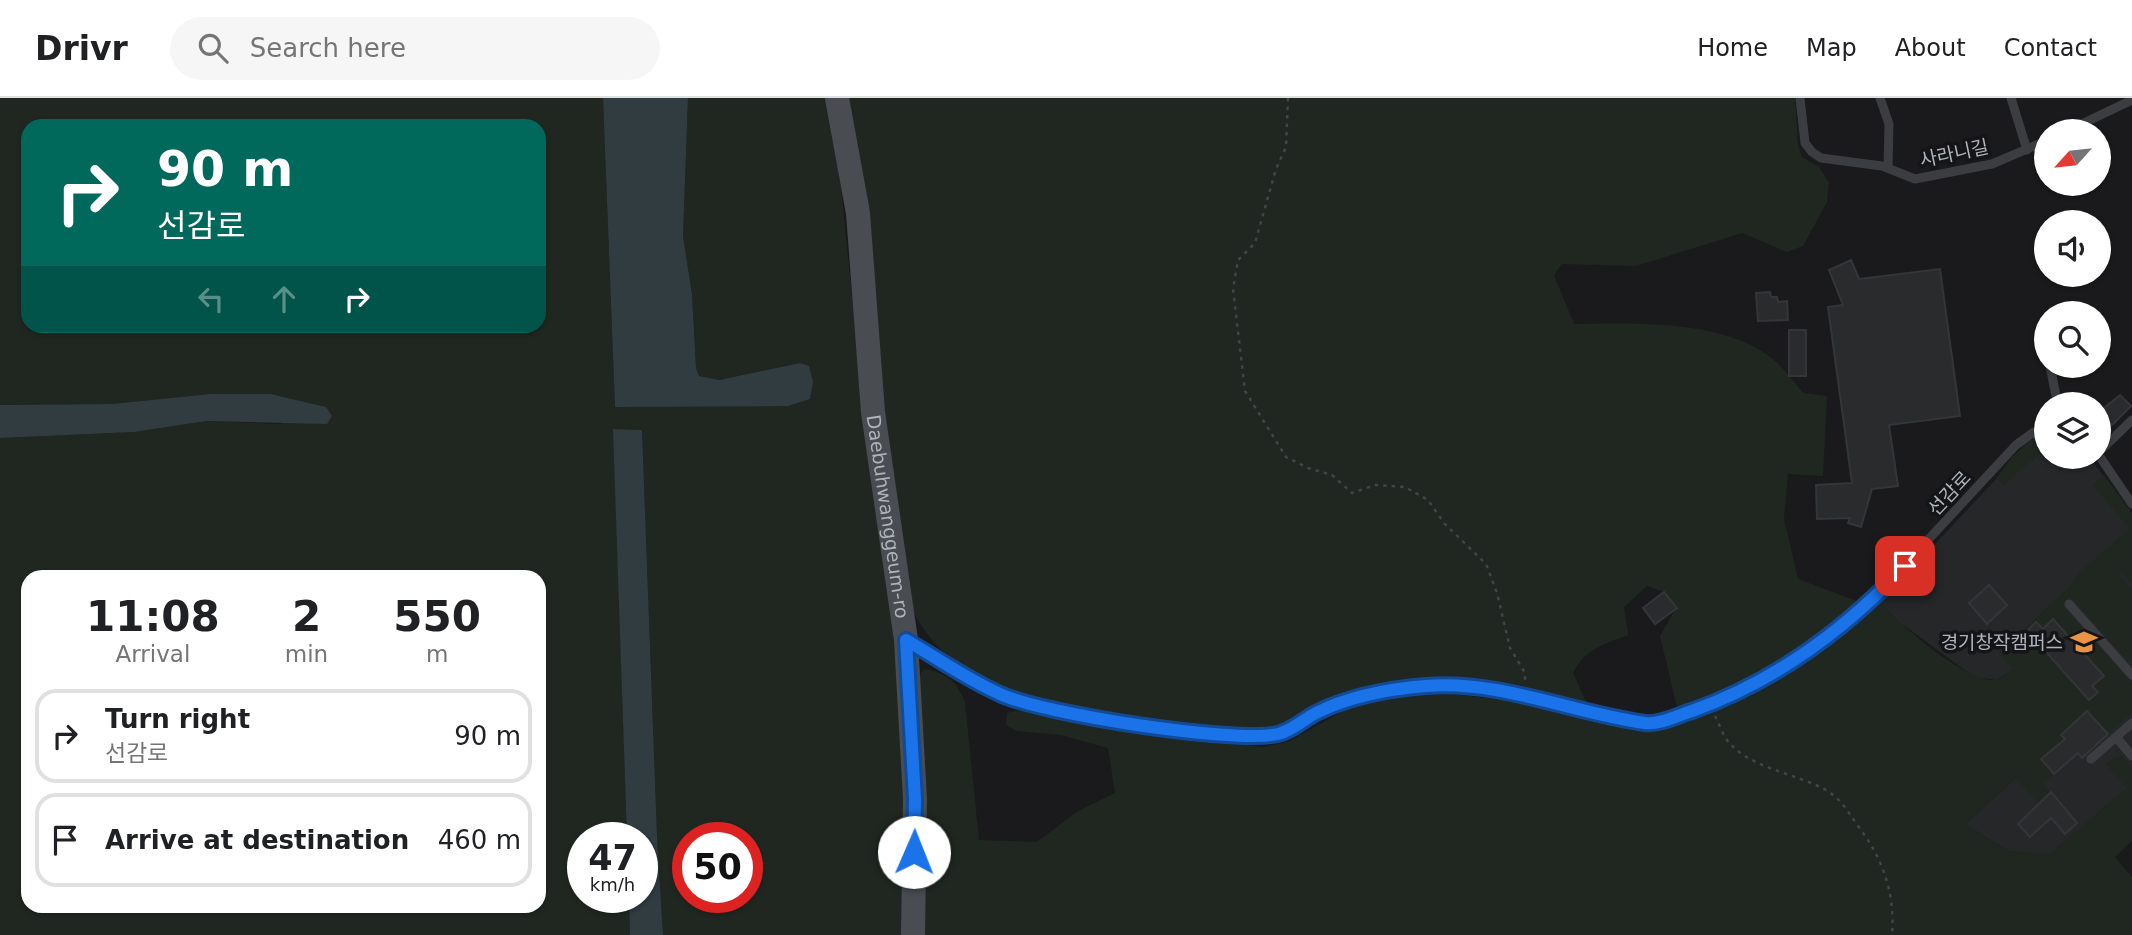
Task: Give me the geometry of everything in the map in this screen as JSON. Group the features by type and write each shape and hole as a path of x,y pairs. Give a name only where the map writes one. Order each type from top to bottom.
{"main road":[{"name":"Daebuhwanggeum-ro","path":"837,98 858,213 873,412 906,640 915,799 913,935"}],"lane":[{"name":"사라니길","path":"1800,98 1805,143 1812,152 1821,158 1888,169 1914,179 1992,164 2034,147"},
{"name":"사라니길","path":"1880,98 1889,124 1888,169"},
{"path":"2011,98 2027,150"},
{"path":"2092,119 2132,100"},
{"path":"2111,441 2132,420"},
{"name":"선감로","path":"906,640 1000,694 1035,706 1227,734 1264,736 1282,733 1316,713 1347,700 1386,691 1429,686 1476,687 1648,723 1705,706 1816,648 1875,597 2016,445 2034,432"},
{"path":"2108,469 2132,504"},
{"path":"2069,604 2132,675"},
{"path":"2091,759 2132,723"},
{"path":"2116,737 2132,755"}],"path":[{"path":"1288,98 1286,147 1276,169 1255,243 1238,260 1233,289 1245,391 1286,457 1308,468 1332,475 1352,493 1375,485 1405,487 1428,500 1444,523 1486,564 1497,593 1510,648 1525,673 1527,697"},
{"path":"1705,706 1715,716 1728,740 1747,756 1823,788 1843,802 1874,846 1883,868 1889,892 1892,935"}],"shaded area":[{"path":"0,98 603,98 615,407 692,405 800,363 719,380 699,377 696,368 692,294 683,236 688,98 827,98 838,156 863,409 902,680 907,935 663,935 642,430 614,429 626,822 567,822 567,913 629,913 630,935 0,935 0,438 134,432 207,421 280,424 326,407 271,394 210,394 112,404 0,405"},
{"path":"603,98 688,98 683,236 692,294 696,368 699,376 719,380 800,363 809,366 813,382 810,399 788,406 615,407"},
{"path":"845,98 1795,98 1798,145 1802,157 1819,167 1829,183 1827,202 1803,246 1787,252 1742,233 1636,266 1562,264 1554,275 1574,324 1678,326 1731,337 1774,360 1803,393 1827,396 1823,476 1788,474 1784,519 1798,579 1859,602 1818,636 1774,665 1727,690 1678,711 1660,636 1676,608 1664,592 1647,586 1624,607 1628,635 1589,653 1573,673 1587,704 1487,684 1425,680 1354,692 1332,700 1286,724 1246,730 1060,704 1021,693 985,678 952,659 927,633 909,600"},
{"path":"210,394 271,394 326,407 332,416 327,424 207,421 134,432 0,438 0,405 112,404"},
{"path":"613,429 642,430 656,822 626,822"},
{"name":"경기창작캠퍼스","path":"2034,439 2034,469 2098,469 2132,513 2132,821 2113,800 2049,855 2008,851 1965,824 2017,777 2050,792 2043,784 2041,759 2064,739 2014,670 1996,680 1974,677 1894,618 1881,602 1997,478 2011,458"},
{"path":"2034,440 2034,459 2003,485 1997,478 2012,458"},
{"path":"2104,475 2132,513 2132,583 2122,571 2118,574 2132,590 2132,658 2128,661 2071,597 2062,605 2132,684 2132,713 2108,734 2087,711 2062,735 2064,739 2042,758 2054,774 2043,784 2051,792 2038,803 2016,778 1965,824 2008,851 2049,854 2127,788 2105,763 2121,755 2132,768 2132,841 2115,857 2132,877 2132,935 923,935 917,678 924,669 950,679 965,702 979,840 1037,842 1078,811 1115,793 1108,748 1061,735 1017,731 1006,725 1007,713 1019,710 1128,731 1263,747 1288,742 1345,710 1386,699 1431,692 1532,703 1648,730 1689,720 1804,663 1881,602 1902,624 1950,662 1982,678 1997,679 2014,670 1999,653 2073,583 2078,573 2130,529 2093,485","holes":["2054,619 2104,675 2092,686 2098,692 2089,700 2027,631 2036,622 2043,629"]},
{"path":"658,852 663,935 630,935 629,913 658,913"}],"building":[{"path":"1851,260 1859,279 1940,269 1960,416 1889,425 1898,486 1872,489 1861,527 1848,523 1850,518 1817,519 1816,485 1852,483 1828,307 1843,305 1829,270"},
{"path":"1770,292 1771,297 1777,297 1778,302 1787,301 1788,320 1758,321 1756,293"},
{"path":"1789,330 1806,330 1806,376 1789,376"},
{"path":"2120,395 2131,406 2111,426 2111,402"},
{"path":"1989,585 2007,605 1987,624 1969,603"},
{"path":"1664,592 1677,608 1655,624 1643,608"},
{"path":"2053,619 2104,676 2092,686 2098,692 2089,700 2027,631 2036,622 2043,629"},
{"path":"2087,711 2108,734 2082,758 2078,753 2054,774 2041,759 2065,739 2061,735"},
{"path":"2051,792 2077,823 2065,834 2051,818 2030,837 2018,824"}],"place":[{"name":"경기창작캠퍼스","path":"2084,642"}],"route":[{"path":"914,852 915,799 906,640 1000,694 1035,706 1227,734 1264,736 1282,733 1316,713 1347,700 1386,691 1429,686 1476,687 1648,723 1705,706 1795,661 1833,634 1905,566"}]}
